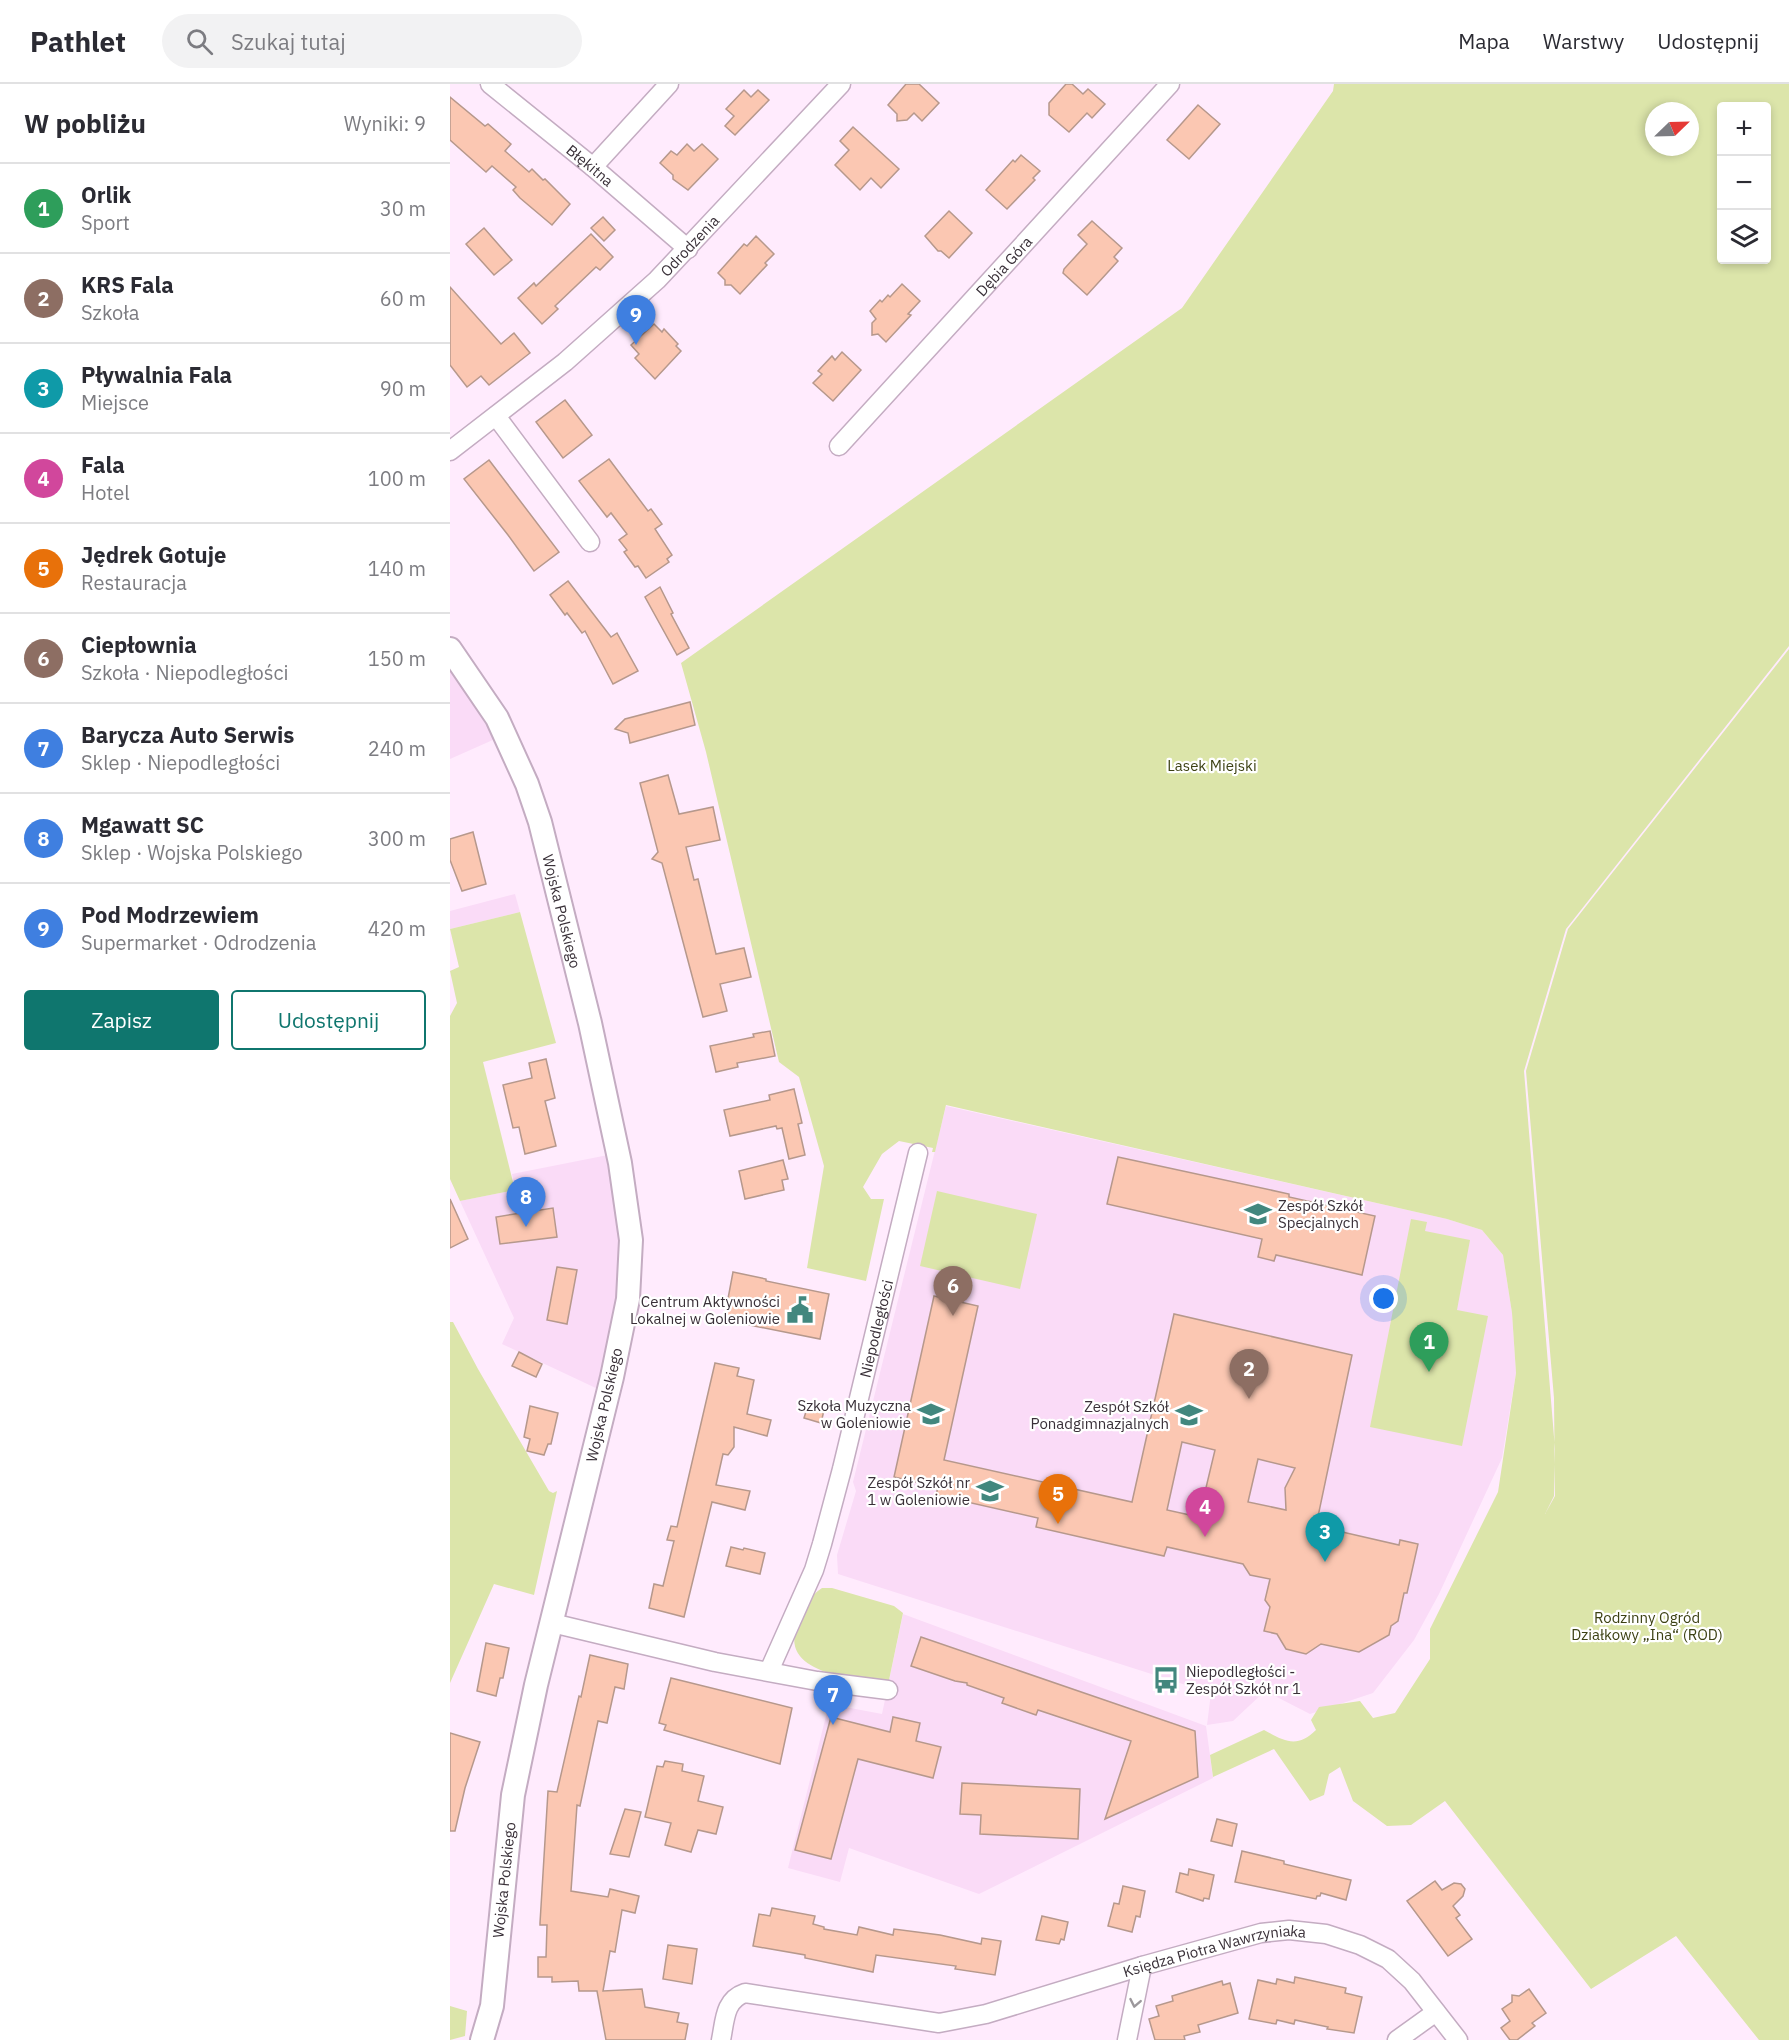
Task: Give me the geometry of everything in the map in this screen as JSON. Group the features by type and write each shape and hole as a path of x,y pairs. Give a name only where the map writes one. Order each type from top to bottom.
{"street":[{"name":"Błękitna","path":"490,84 593,167 688,249"},
{"path":"593,167 669,84"},
{"name":"Odrodzenia","path":"450,451 565,362 621,313 688,249 841,84"},
{"name":"Dębia Góra","path":"839,446 1170,84"},
{"path":"496,416 590,542"},
{"name":"Wojska Polskiego","path":"450,649 497,718 527,784 540,822 591,1023 628,1208 631,1240 628,1299 612,1377 536,1685 512,1804 492,2006 482,2040"},
{"name":"Niepodległości","path":"769,1671 814,1570 822,1544 918,1153"},
{"path":"552,1623 715,1662 817,1681 888,1690"},
{"name":"Księdza Piotra Wawrzyniaka","path":"721,2040 727,2008 734,1998 745,1993 937,2032 986,2014 1142,1966 1261,1933 1289,1930 1326,1934 1388,1959 1412,1981 1458,2040"},
{"path":"1127,2040 1142,1966"},
{"name":"Wojska Polskiego","path":"492,2006 496,2040"},
{"path":"1396,2040 1436,2012"}],"shaded area":[{"path":"450,669 495,739 450,759"},
{"path":"515,894 520,912 450,929 450,911"},
{"name":"Zespół Szkół Ponadgimnazjalnych","path":"946,1106 1447,1219 1482,1230 1503,1255 1512,1313 1516,1373 1502,1458 1439,1594 1414,1640 1373,1693 1310,1714 1265,1691 1233,1721 1207,1725 1211,1693 838,1574 837,1555 856,1491 853,1482"},
{"path":"608,1155 620,1245 619,1285 600,1390 502,1344 514,1318 460,1201 515,1190 512,1174"},
{"path":"903,1614 1206,1726 1213,1778 979,1894 849,1848 840,1882 788,1868 829,1704 882,1714"}],"green space":[{"name":"Lasek Miejski","path":"1334,84 1789,84 1789,646 1566,929 1524,1071 1554,1442 1554,1398 1526,1071 1568,929 1789,649 1789,2040 1759,2040 1676,1936 1591,1989 1445,1801 1411,1825 1387,1826 1353,1801 1340,1767 1329,1774 1324,1795 1310,1801 1274,1749 1213,1777 1210,1755 1264,1730 1284,1740 1303,1740 1316,1730 1311,1720 1319,1707 1360,1701 1373,1718 1395,1713 1430,1659 1430,1629 1498,1492 1516,1373 1512,1313 1503,1255 1482,1230 1447,1219 946,1105 935,1152 932,1152 933,1148 899,1141 882,1154 863,1187 871,1199 884,1199 866,1281 807,1268 824,1166 799,1077 779,1062 706,752 681,663 1182,308 1333,91","holes":["1555,1464 1555,1496 1545,1514 1554,1496"]},
{"path":"520,912 556,1043 483,1062 515,1190 460,1201 450,1179 450,1016 457,1003 450,971 459,967 450,929"},
{"path":"937,1191 1037,1214 1020,1289 920,1266"},
{"path":"1411,1219 1427,1222 1425,1231 1470,1240 1457,1310 1488,1316 1462,1446 1370,1427"},
{"path":"450,1322 453,1322 549,1491 553,1493 557,1491 534,1595 494,1584 450,1683"},
{"path":"822,1588 832,1588 894,1606 903,1613 888,1685 839,1676 822,1670 807,1663 798,1653 794,1639 799,1622 805,1607"},
{"path":"450,2006 467,2011 465,2036 450,2040"}],"building":[{"path":"906,84 919,84 939,103 922,121 914,113 907,120 897,121 897,114 888,105"},
{"path":"1066,84 1072,84 1083,94 1088,89 1105,104 1092,118 1087,113 1069,132 1049,115 1049,103"},
{"path":"744,90 751,97 758,90 769,100 735,135 725,126 734,116 726,109"},
{"path":"450,97 485,126 488,124 511,144 505,151 529,172 532,169 543,180 545,179 570,204 552,225 520,198 513,190 516,187 492,166 486,172 450,140"},
{"path":"1198,105 1220,124 1189,159 1167,140"},
{"path":"853,127 899,169 881,188 871,178 860,190 835,165 849,150 840,141"},
{"path":"687,144 694,151 702,144 718,159 688,190 673,179 673,175 660,163 671,151 677,155"},
{"path":"1021,155 1040,171 1033,178 1035,180 1007,209 986,190 1013,160 1015,162"},
{"path":"949,211 972,233 949,258 938,251 925,236"},
{"path":"603,217 615,230 604,241 591,228"},
{"path":"1092,221 1122,248 1114,257 1118,261 1087,295 1063,273 1087,244 1078,235"},
{"path":"484,228 512,260 494,275 466,244"},
{"path":"591,234 613,257 600,270 596,267 555,306 558,309 542,324 518,298 534,283 536,286"},
{"path":"756,236 774,254 740,294 731,285 725,285 725,280 718,273 744,244 747,246"},
{"path":"902,284 920,301 908,314 911,315 886,342 878,334 872,335 872,323 876,319 870,311 880,300 882,302 888,295 890,297"},
{"path":"450,287 501,344 514,333 530,353 489,385 481,376 467,387 450,365"},
{"path":"654,324 662,332 664,329 678,344 676,346 681,351 655,379 635,358 639,354 631,345"},
{"path":"842,352 861,370 833,401 813,383 822,374 818,371 832,356 835,360"},
{"path":"565,400 592,435 563,458 536,422"},
{"path":"609,459 648,511 651,509 662,524 655,529 672,555 667,559 669,562 646,578 624,552 627,550 619,540 627,534 611,513 607,517 579,481"},
{"path":"489,460 559,552 534,571 464,479"},
{"path":"568,581 611,637 617,633 638,671 613,684 585,631 582,633 550,595"},
{"path":"660,587 689,648 677,655 645,597"},
{"path":"690,702 695,725 630,743 628,733 615,729 625,719"},
{"path":"668,775 679,814 713,807 720,840 686,847 694,880 698,879 716,954 744,948 751,977 720,984 727,1011 703,1017 662,863 652,859 658,852 640,783"},
{"path":"473,832 486,884 462,891 450,860 450,839"},
{"path":"770,1031 775,1056 737,1063 738,1067 716,1072 710,1046 754,1037 753,1034"},
{"path":"546,1059 555,1098 545,1101 556,1146 525,1154 519,1127 513,1128 503,1085 532,1078 529,1063"},
{"path":"794,1089 802,1123 798,1124 805,1155 789,1159 782,1128 777,1129 776,1126 730,1136 724,1110 770,1100 769,1095"},
{"name":"Zespół Szkół Specjalnych","path":"1118,1157 1289,1194 1289,1197 1375,1216 1362,1275 1276,1255 1274,1261 1258,1257 1262,1239 1107,1204"},
{"path":"783,1160 788,1179 782,1180 784,1190 745,1199 739,1171"},
{"path":"450,1199 468,1239 450,1248"},
{"path":"553,1208 557,1237 500,1244 496,1217"},
{"path":"557,1267 577,1270 567,1324 547,1320"},
{"path":"733,1272 829,1294 820,1339 724,1320"},
{"path":"934,1296 978,1306 944,1460 1132,1502 1174,1314 1352,1355 1316,1526 1399,1545 1400,1540 1418,1544 1407,1593 1404,1593 1398,1621 1391,1626 1389,1635 1359,1652 1321,1644 1306,1654 1286,1649 1277,1634 1264,1631 1270,1607 1265,1600 1270,1579 1250,1575 1243,1564 1167,1547 1164,1556 1036,1527 1038,1518 936,1495 938,1487 894,1477","holes":["1182,1442 1215,1450 1199,1517 1167,1510","1258,1459 1295,1468 1285,1488 1286,1510 1248,1502"]},
{"path":"519,1352 542,1364 536,1377 512,1366"},
{"path":"715,1363 739,1368 737,1376 754,1380 747,1414 771,1420 767,1436 734,1427 734,1447 728,1455 723,1454 716,1485 750,1491 745,1510 712,1502 684,1617 649,1608 654,1584 663,1586 674,1541 667,1540 671,1526 677,1527"},
{"path":"809,1402 825,1406 821,1423 804,1418"},
{"path":"530,1406 558,1413 551,1444 548,1444 544,1455 527,1451 530,1439 524,1437"},
{"path":"731,1547 765,1553 760,1574 726,1566"},
{"path":"921,1637 1195,1731 1198,1777 1105,1819 1131,1741 1038,1710 1036,1715 1002,1703 1004,1698 967,1685 967,1683 911,1666"},
{"path":"486,1643 509,1648 503,1678 500,1678 496,1696 477,1691"},
{"path":"590,1655 628,1664 624,1689 615,1687 607,1723 598,1721 580,1806 577,1805 571,1891 608,1897 610,1889 639,1896 635,1913 622,1910 615,1952 610,1951 603,1991 642,1989 645,2007 679,2013 677,2022 688,2024 685,2040 606,2040 597,1991 579,1991 578,1981 552,1982 552,1977 538,1977 538,1957 546,1957 547,1925 540,1925 540,1923 548,1791 557,1792"},
{"path":"671,1678 792,1708 780,1764 664,1730 666,1725 659,1723"},
{"path":"831,1717 890,1732 893,1717 920,1723 916,1741 941,1747 933,1778 858,1759 831,1859 795,1850"},
{"path":"450,1733 480,1742 465,1788 455,1831 450,1831"},
{"path":"665,1761 683,1764 682,1771 704,1776 698,1801 723,1807 716,1834 698,1830 691,1852 665,1845 671,1823 645,1817 657,1766 663,1767"},
{"path":"962,1783 1080,1789 1078,1839 980,1834 981,1815 960,1814"},
{"path":"625,1809 641,1812 629,1857 610,1854"},
{"path":"1217,1819 1237,1824 1232,1846 1211,1841"},
{"path":"1242,1851 1351,1880 1346,1900 1321,1893 1316,1899 1235,1882"},
{"path":"1189,1869 1214,1875 1209,1899 1204,1898 1203,1901 1176,1892 1180,1873 1188,1875"},
{"path":"1435,1881 1442,1890 1454,1883 1461,1884 1465,1889 1463,1896 1453,1906 1460,1915 1456,1918 1472,1939 1448,1956 1407,1901"},
{"path":"1123,1886 1145,1891 1140,1917 1136,1916 1132,1932 1108,1926 1114,1903 1119,1904"},
{"path":"772,1908 815,1916 813,1924 824,1927 824,1929 857,1935 859,1927 893,1935 894,1929 940,1935 981,1944 982,1938 1001,1941 995,1975 955,1969 956,1966 876,1955 873,1972 805,1958 805,1955 753,1946 759,1914 770,1916"},
{"path":"1042,1916 1068,1922 1064,1940 1061,1939 1059,1944 1036,1940"},
{"path":"668,1945 697,1949 692,1984 663,1979"},
{"path":"1295,1977 1346,1988 1345,1993 1362,1997 1354,2033 1327,2029 1328,2027 1295,2020 1294,2024 1277,2020 1276,2024 1249,2019 1258,1980 1276,1984 1277,1979 1294,1983"},
{"path":"1222,1981 1223,1985 1230,1983 1238,2013 1198,2025 1200,2032 1184,2036 1185,2040 1155,2040 1149,2019 1159,2016 1156,2006 1173,2001 1172,1996"},
{"path":"1529,1989 1546,2013 1532,2023 1535,2026 1517,2040 1510,2040 1501,2028 1510,2021 1502,2009 1512,2002 1512,1995 1519,1996"}],"place":[{"name":"Pod Modrzewiem","path":"636,345"},
{"name":"Zespół Szkół Specjalnych","path":"1258,1214"},
{"name":"Mgawatt SC","path":"526,1227"},
{"name":"Centrum Aktywności Lokalnej w Goleniowie","path":"800,1310"},
{"name":"Ciepłownia","path":"953,1316"},
{"name":"Orlik","path":"1429,1372"},
{"name":"KRS Fala","path":"1249,1399"},
{"name":"Szkoła Muzyczna w Goleniowie","path":"931,1414"},
{"name":"Zespół Szkół Ponadgimnazjalnych","path":"1189,1415"},
{"name":"Zespół Szkół nr 1 w Goleniowie","path":"990,1491"},
{"name":"Jędrek Gotuje","path":"1058,1524"},
{"name":"Fala","path":"1205,1537"},
{"name":"Pływalnia Fala","path":"1325,1562"},
{"name":"Niepodległości - Zespół Szkół nr 1","path":"1166,1680"},
{"name":"Barycza Auto Serwis","path":"833,1725"}],"park label":[{"name":"Rodzinny Ogród Działkowy „Ina“ (ROD)","path":"1647,1626"}]}
